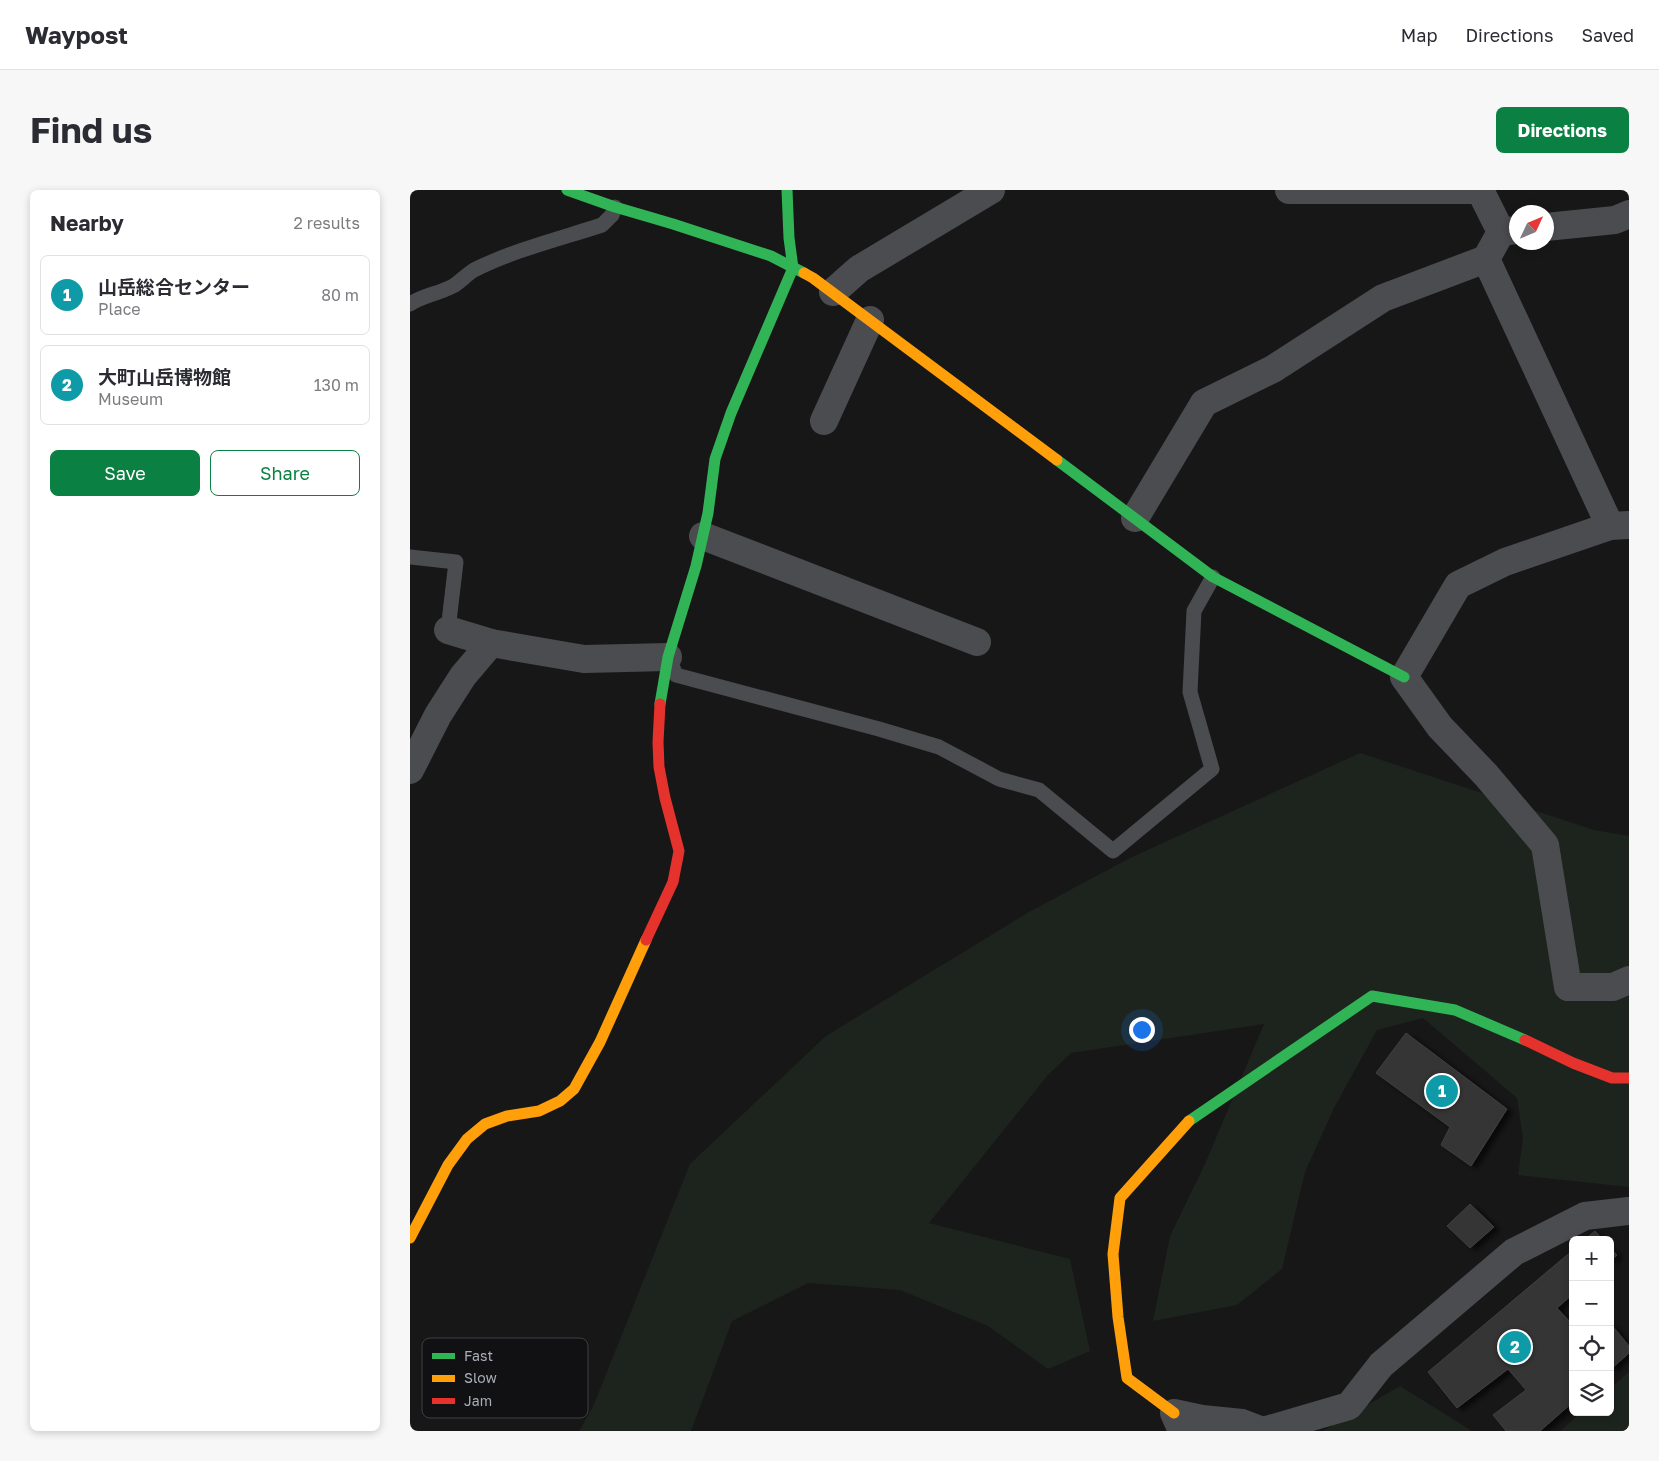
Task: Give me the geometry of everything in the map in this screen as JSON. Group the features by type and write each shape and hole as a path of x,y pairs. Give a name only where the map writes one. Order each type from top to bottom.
{"street":[{"path":"567,190 771,256 813,278 1213,577 1404,677 1440,727 1486,775 1545,844 1568,987 1613,987 1629,980"},
{"path":"410,1238 448,1165 467,1139 485,1124 507,1116 540,1111 560,1101 574,1089 600,1042 674,882 679,851 659,767 658,742 661,696 668,657 696,566 708,513 715,459 731,413 794,268 789,238 787,190"},
{"path":"832,292 859,269 990,190"},
{"path":"1135,518 1204,403 1273,369 1383,298 1486,259 1509,231 1480,190 1289,190"},
{"path":"1554,226 1614,220 1629,214"},
{"path":"1404,677 1458,585 1505,562 1620,526 1486,259"},
{"path":"824,421 870,320"},
{"path":"702,536 976,642"},
{"path":"448,630 491,643 584,660 668,657"},
{"path":"410,770 438,716 463,676 491,643"},
{"path":"1627,1217 1585,1216 1514,1252 1381,1365 1349,1406 1264,1431 1242,1422 1202,1419 1178,1422 1127,1378 1118,1317 1113,1254 1120,1198 1190,1120 1372,996 1454,1010 1612,1078 1629,1078"}],"lane":[{"path":"410,304 422,296 437,293 454,286 472,272 505,257 602,225 612,215 615,207"},
{"path":"410,557 456,562 448,630"},
{"path":"668,657 676,675 879,729 939,747 999,779 1039,790 1114,851 1212,769 1190,692 1194,611 1213,577"}],"shaded area":[{"path":"1360,753 1594,830 1629,836 1629,1187 1518,1175 1523,1138 1517,1098 1423,1018 1377,1030 1334,1108 1305,1172 1282,1269 1237,1305 1153,1321 1170,1236 1205,1164 1264,1024 1071,1053 1048,1075 929,1223 1070,1259 1090,1351 1048,1369 988,1326 900,1290 808,1283 732,1321 691,1431 579,1431 593,1407 690,1164 826,1036 1029,912 1130,858"},
{"path":"1629,1372 1629,1431 1560,1431 1577,1416 1614,1416 1614,1385"},
{"path":"1400,1386 1472,1431 1323,1431"}],"building":[{"path":"1406,1033 1507,1109 1471,1166 1441,1145 1450,1127 1376,1073"},
{"path":"1470,1204 1494,1227 1470,1248 1447,1226"},
{"path":"1595,1231 1599,1236 1589,1236"},
{"path":"1569,1253 1569,1298 1557,1308 1569,1321 1569,1406 1540,1431 1506,1431 1493,1415 1526,1390 1508,1369 1457,1408 1428,1372"},
{"path":"1614,1328 1629,1346 1629,1353 1614,1366"}],"traffic: fast":[{"path":"567,190 771,256 804,273"},
{"path":"660,704 668,657 696,566 708,513 715,459 731,413 793,268 789,238 787,190"},
{"path":"1057,460 1213,577 1404,677"},
{"path":"1189,1121 1372,996 1455,1010 1525,1040"}],"traffic: slow":[{"path":"804,273 1057,460"},
{"path":"410,1238 448,1165 467,1139 485,1124 507,1116 539,1111 560,1101 574,1089 600,1042 646,940"},
{"path":"1174,1413 1127,1378 1118,1317 1113,1254 1120,1198 1189,1121"}],"traffic: jam":[{"path":"646,940 673,882 679,851 659,767 660,704"},
{"path":"1525,1040 1573,1063 1612,1078 1629,1078"}],"place":[{"name":"山岳総合センター","path":"1442,1091"},
{"name":"大町山岳博物館","path":"1515,1347"}]}
